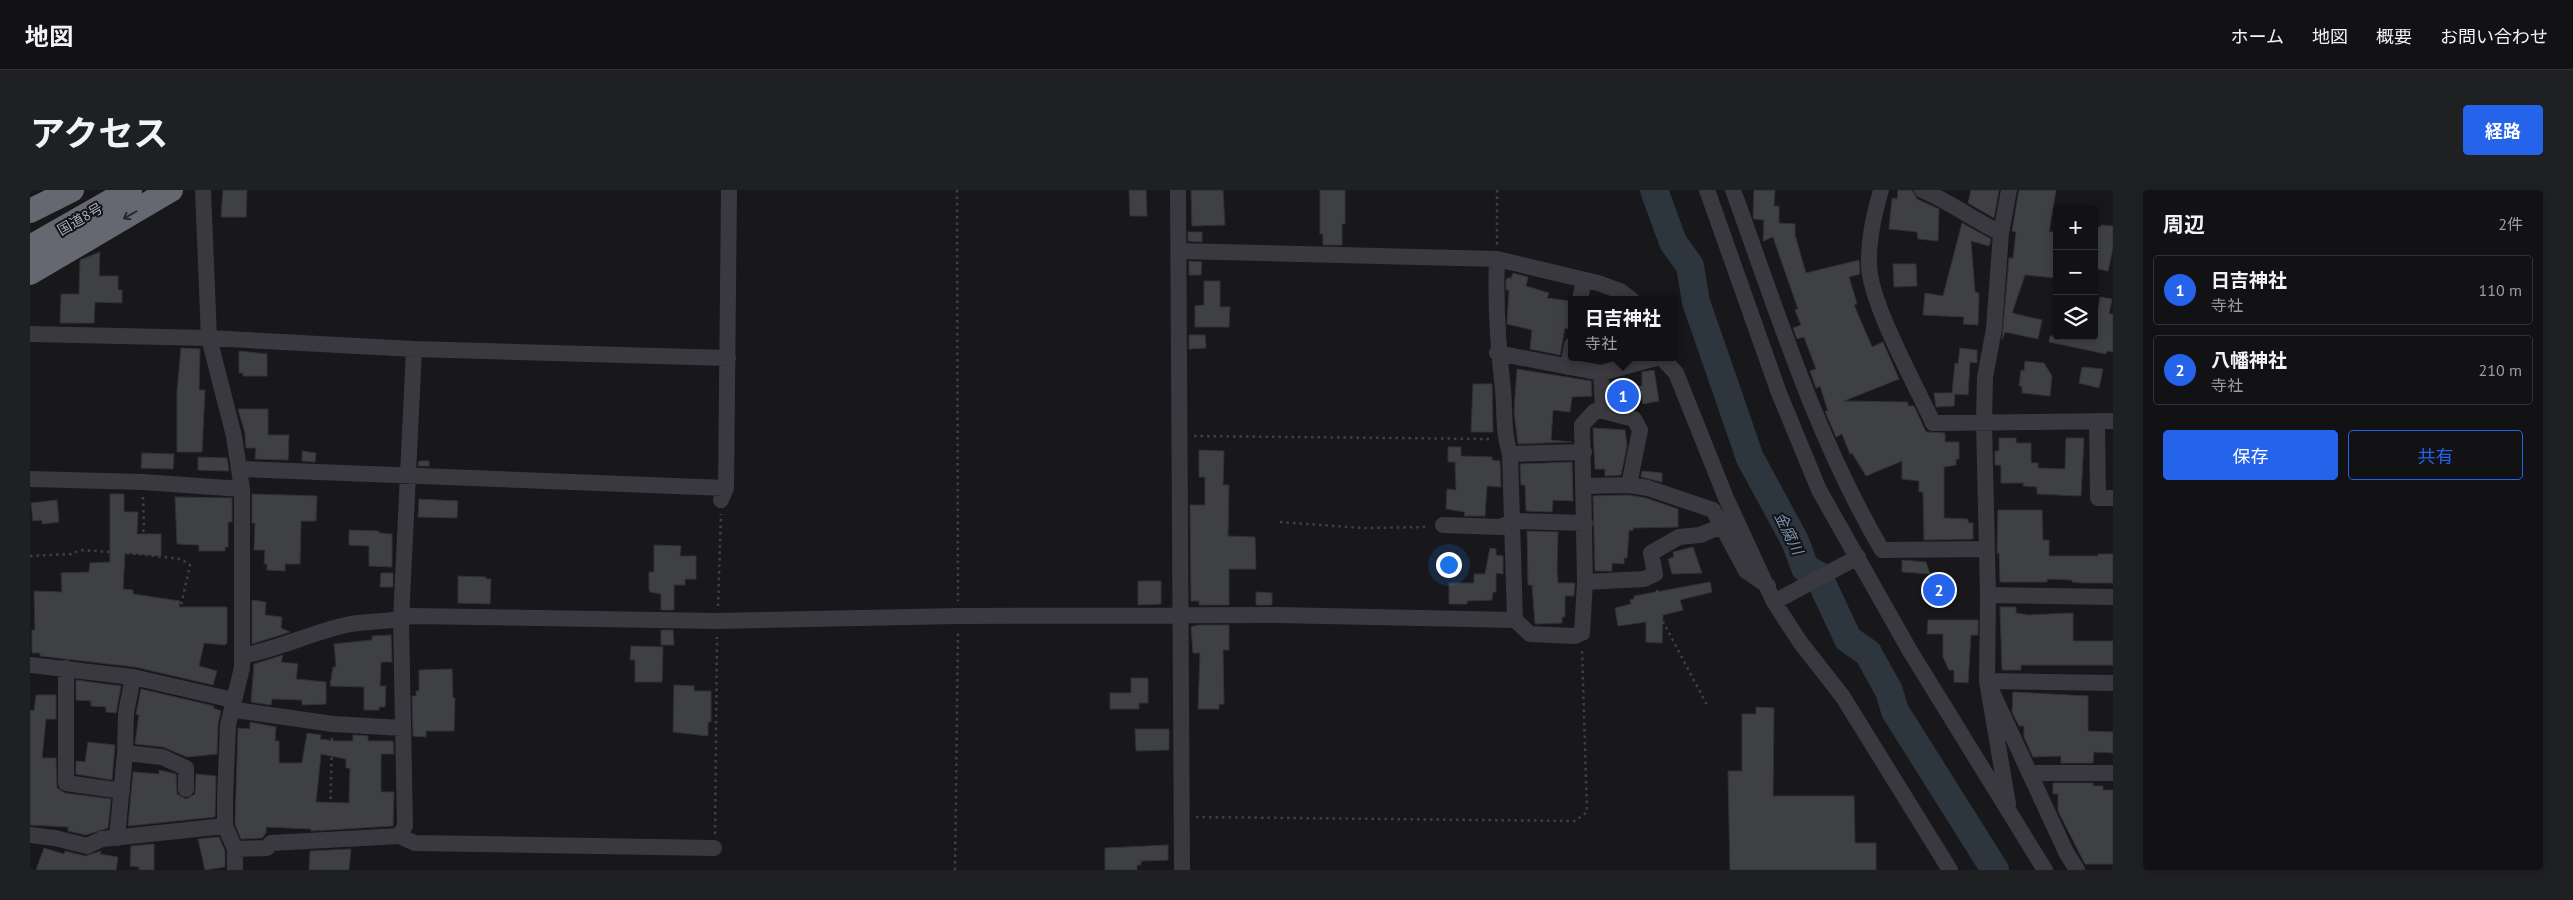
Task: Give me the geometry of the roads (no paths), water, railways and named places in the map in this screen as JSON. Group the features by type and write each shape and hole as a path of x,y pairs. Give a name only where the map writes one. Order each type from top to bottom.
{"highway":[{"path":"30,207 59,190"},
{"path":"30,211 72,190"},
{"name":"国道8号","path":"30,247 130,190"},
{"path":"30,273 171,190"}],"street":[{"path":"203,190 209,338 241,469 242,489 242,668 228,725 225,826 235,849 235,870"},
{"path":"241,469 724,494 728,358 729,190"},
{"path":"1178,190 1182,870"},
{"path":"1707,190 1779,393 1851,561 1910,651 2045,870"},
{"path":"1733,190 1809,398 1866,523 1882,550 1986,549"},
{"path":"1881,190 1872,223 1869,266 1884,316 1933,423 2105,421 2098,498 2113,498"},
{"path":"1922,190 1944,199 1979,222 2001,232"},
{"path":"2009,190 2001,232 1994,329 1985,377 1984,423 1988,595 1987,682 2010,814"},
{"path":"1178,251 1497,259 1584,280 1620,291 1627,296"},
{"path":"1497,259 1497,353 1503,391 1513,521 1515,620"},
{"path":"1581,296 1584,280"},
{"path":"30,334 209,338 414,349 728,358"},
{"path":"399,836 405,826 401,620 414,349"},
{"path":"1497,353 1601,373 1646,361"},
{"path":"1568,367 1569,361"},
{"path":"1665,361 1676,373 1726,498 1768,586 1778,599 1800,642 1842,697 1950,870"},
{"path":"1601,373 1603,411"},
{"path":"242,656 271,651 347,624 401,620 412,616 717,621 958,616 1277,615 1515,620 1530,634 1576,636 1582,634 1585,582 1582,425 1595,411 1603,411 1634,419 1640,430 1629,486"},
{"path":"1508,447 1584,452"},
{"path":"30,479 143,482 242,489"},
{"path":"1584,486 1648,488 1713,510 1746,572 1768,586"},
{"path":"1443,524 1501,527 1513,521 1584,523"},
{"path":"1585,582 1644,579 1655,574 1651,553 1679,537 1700,535 1722,526"},
{"path":"1778,599 1851,561"},
{"path":"1988,595 2113,597"},
{"path":"30,665 66,668 164,682 233,700"},
{"path":"66,668 66,783 122,791"},
{"path":"117,838 125,754 126,713 133,677"},
{"path":"1987,682 2113,683"},
{"path":"1987,682 2077,870"},
{"path":"233,700 236,710 333,724 403,728"},
{"path":"125,754 162,757 186,768 186,789"},
{"path":"2029,773 2113,773"},
{"path":"30,835 55,838 87,846 102,839 225,826"},
{"path":"235,849 267,848 271,843 399,836 415,843 714,848"}],"waterway":[{"name":"金腐川","path":"1654,190 1673,242 1690,266 1696,302 1750,458 1795,541 1805,568 1818,575 1848,639 1868,653 1889,691 1895,711 1995,870"}],"place":[{"name":"日吉神社","path":"1623,396"},
{"name":"八幡神社","path":"1939,590"}]}
